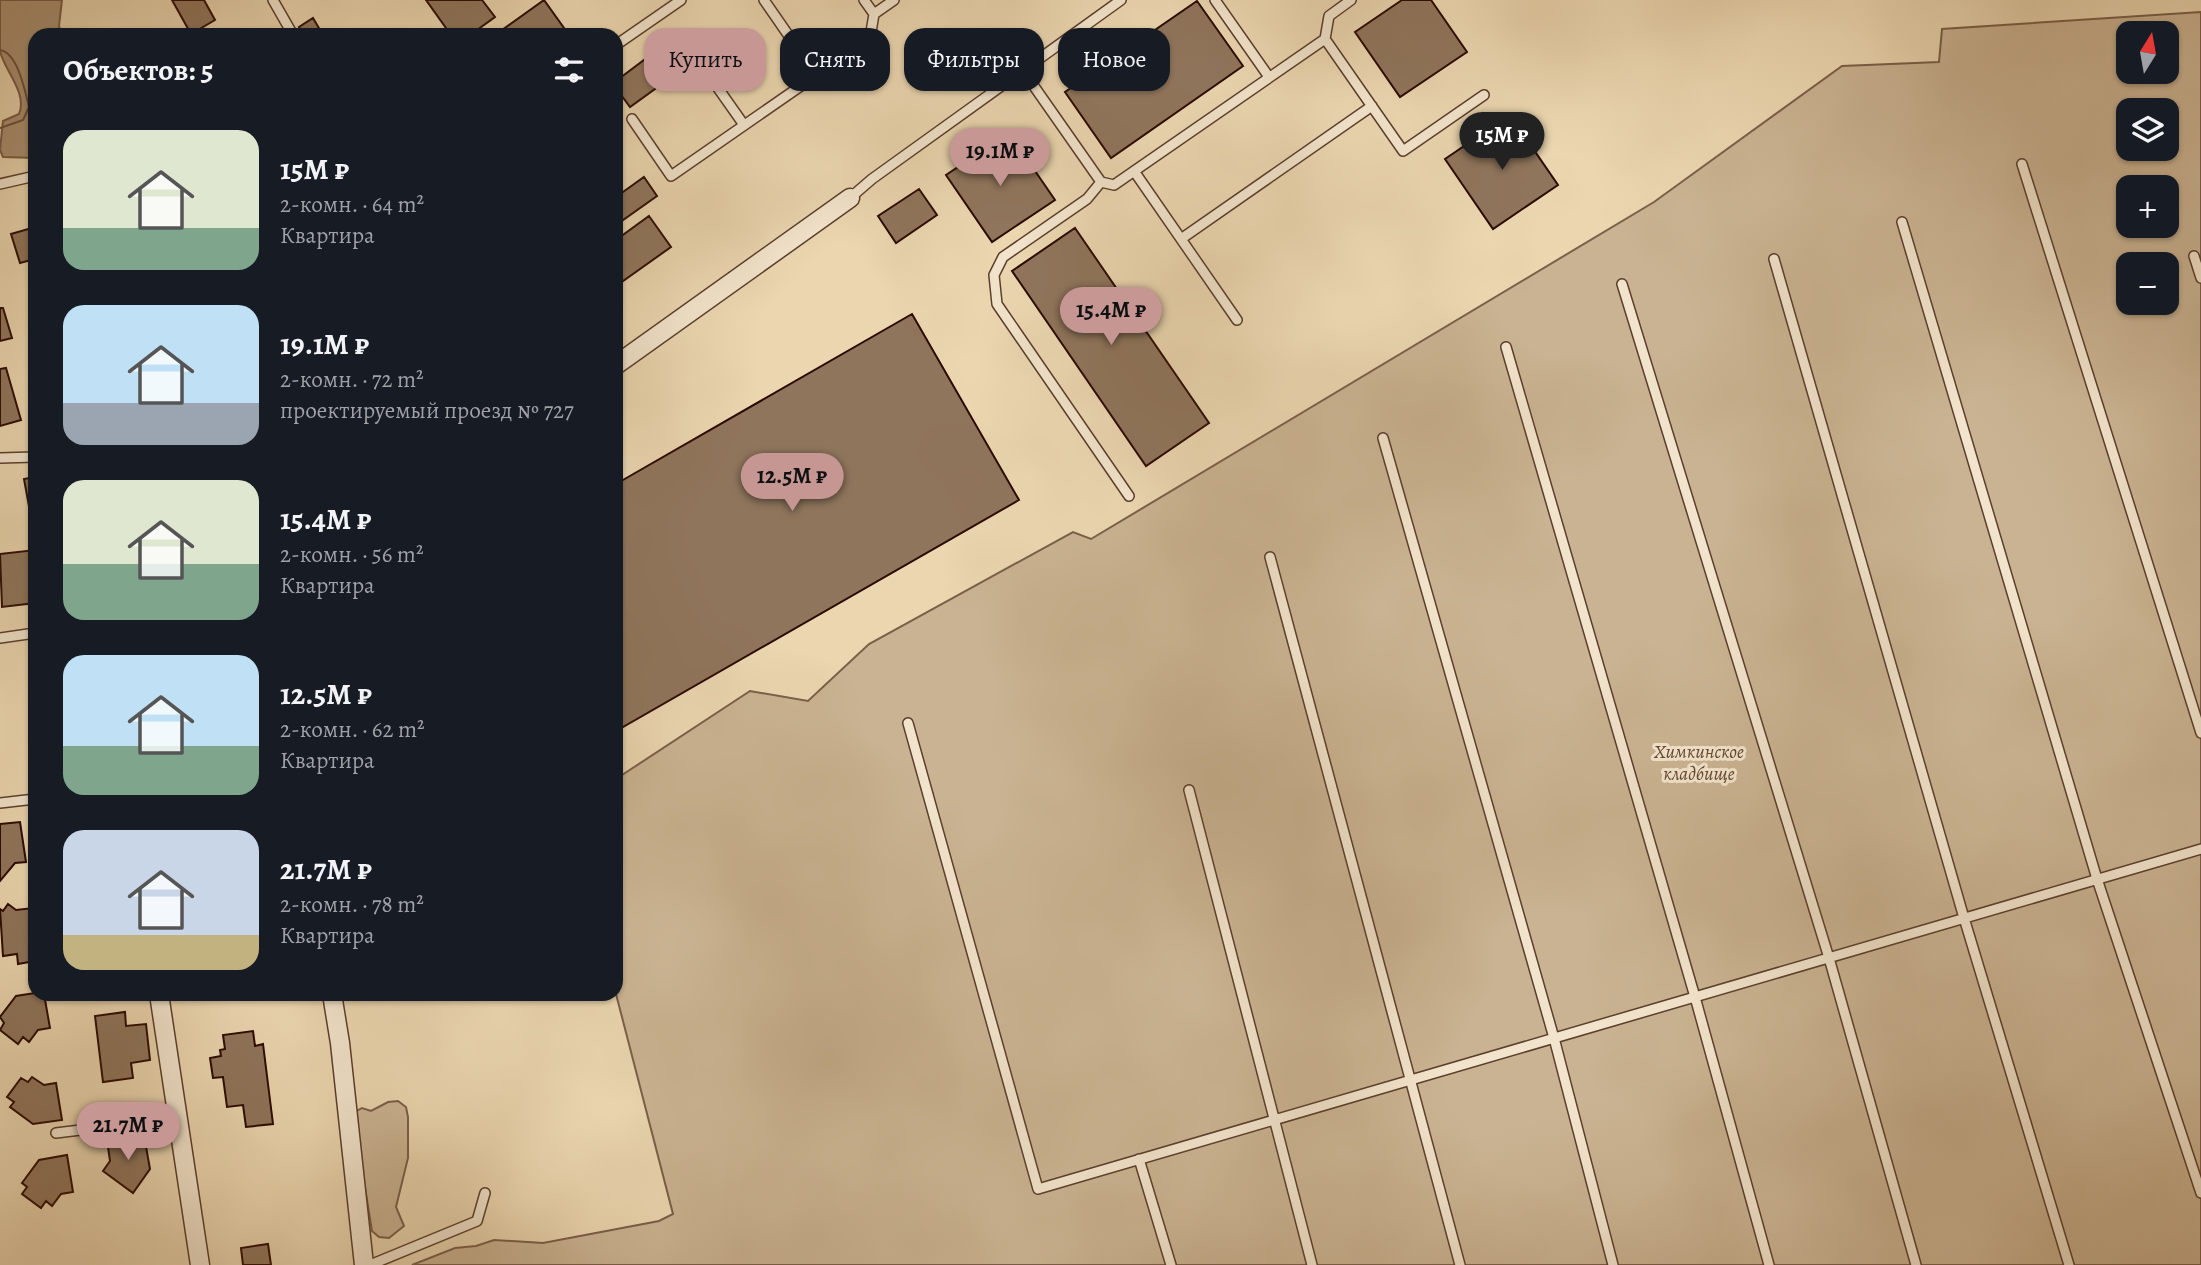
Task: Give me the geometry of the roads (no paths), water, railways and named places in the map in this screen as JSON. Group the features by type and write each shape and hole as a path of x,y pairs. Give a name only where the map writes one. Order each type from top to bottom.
{"street":[{"path":"623,360 850,198"},
{"path":"160,1001 200,1265"},
{"path":"333,1001 364,1265"}],"lane":[{"path":"273,0 289,28"},
{"path":"623,40 681,0"},
{"path":"764,0 783,28"},
{"path":"864,0 874,14 872,28"},
{"path":"874,14 894,0"},
{"path":"1044,57 1121,0"},
{"path":"1215,0 1269,77"},
{"path":"1037,91 1101,182 1114,184 1325,38 1329,16 1351,0"},
{"path":"1325,38 1403,151 1483,95"},
{"path":"720,91 744,125"},
{"path":"632,119 671,176 793,91"},
{"path":"850,198 872,179 997,91"},
{"path":"1181,239 1372,106"},
{"path":"2022,164 2201,733"},
{"path":"1134,171 1237,320"},
{"path":"0,184 28,178"},
{"path":"1101,182 1087,199 1003,257 994,275 996,303 1129,496"},
{"path":"1902,222 2097,879 2201,1193"},
{"path":"2194,256 2201,278"},
{"path":"1774,259 1965,918 2069,1265"},
{"path":"1622,284 1829,958 1916,1265"},
{"path":"1506,347 1695,997 1769,1265"},
{"path":"1383,438 1554,1038 1613,1265"},
{"path":"0,458 28,457"},
{"path":"1270,557 1460,1265"},
{"path":"0,638 28,634"},
{"path":"908,723 1038,1189 2201,849"},
{"path":"1189,790 1312,1265"},
{"path":"0,803 28,800"},
{"path":"56,1133 178,1118"},
{"path":"1139,1159 1171,1265"},
{"path":"370,1265 477,1221 485,1193"}],"water":[{"path":"0,0 62,0 60,28 28,28 28,158 3,157 0,150 3,121 19,114 21,106 18,90 0,51"}],"park label":[{"name":"Химкинское кладбище","path":"1699,762"}]}
